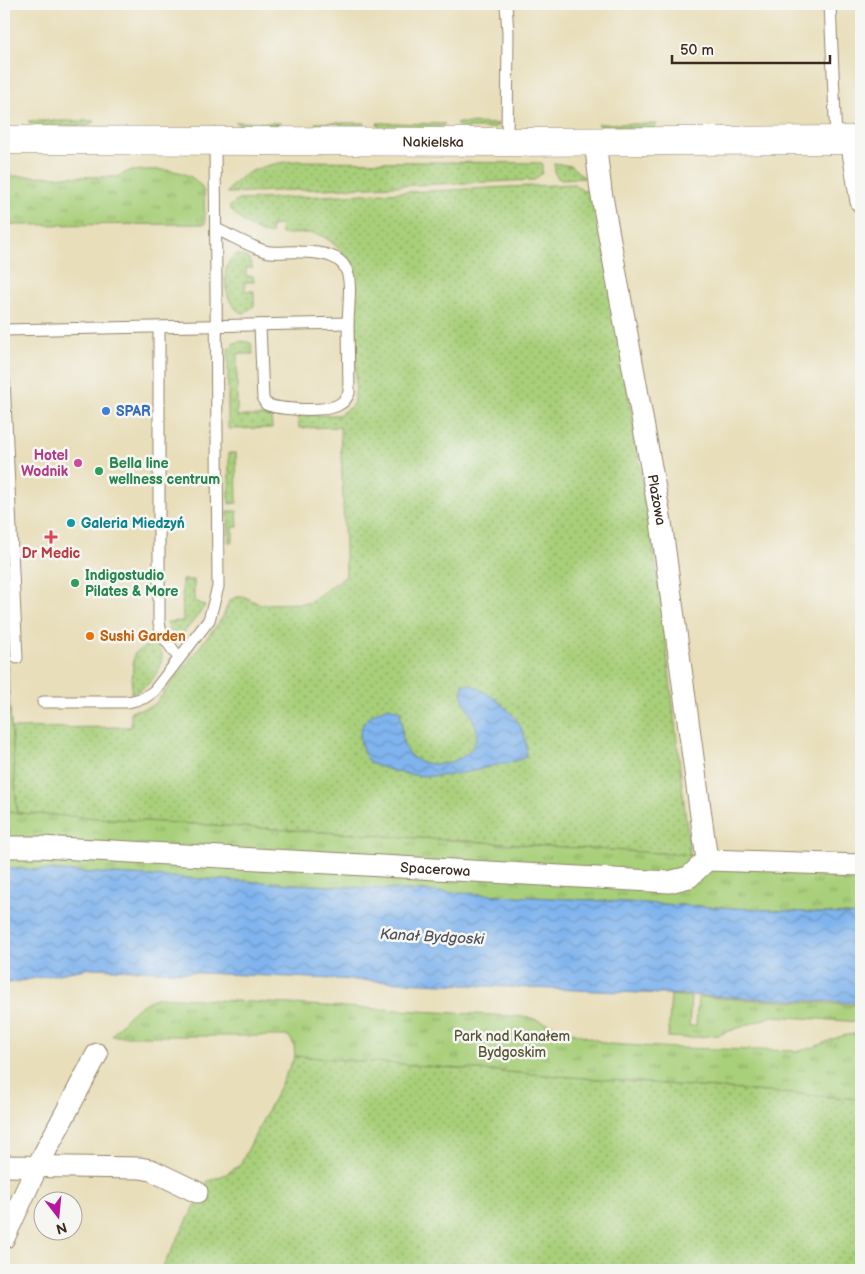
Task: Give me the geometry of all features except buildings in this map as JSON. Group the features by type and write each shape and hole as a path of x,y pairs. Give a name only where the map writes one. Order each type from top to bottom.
{"main road":[{"name":"Nakielska","path":"4,140 506,142 849,140"}],"street":[{"path":"849,140 861,202"},
{"name":"Plażowa","path":"595,141 601,191 661,522 707,860"},
{"name":"Spacerowa","path":"4,847 41,847 669,882 689,877 707,860"},
{"path":"707,860 861,865"},
{"path":"4,1238 37,1167 97,1054"},
{"path":"4,1166 140,1168 151,1170 197,1192"}],"lane":[{"path":"506,4 508,33 506,142"},
{"path":"830,4 849,140"},
{"path":"44,702 136,701 154,690 209,620 218,587 215,140"},
{"path":"216,228 266,251 306,252 329,255 342,262 350,275 348,323 349,393 345,401 329,408 284,408 266,404 263,400 260,325"},
{"path":"4,330 348,323"},
{"path":"159,328 159,623 162,635 179,658"},
{"path":"4,380 17,658"}],"green space":[{"path":"28,121 94,121 88,126 33,126"},
{"path":"235,122 281,123 271,127 251,128"},
{"path":"315,123 365,123 362,127 318,127"},
{"path":"377,123 445,124 440,128 380,128"},
{"path":"456,123 499,124 494,128 460,128"},
{"path":"598,124 657,124 654,129 602,128"},
{"path":"297,161 542,163 542,173 535,180 227,193 240,178 248,173 277,163"},
{"path":"554,163 571,166 585,178 559,179 555,174"},
{"path":"129,171 171,171 190,177 198,183 204,192 205,224 4,225 4,176 117,177"},
{"path":"574,184 583,191 590,190 601,222 660,592 690,855 17,813 11,728 131,727 131,711 155,704 223,617 229,601 236,597 245,597 259,604 308,603 346,576 340,427 299,428 298,415 339,415 353,405 356,388 355,270 348,258 327,239 307,233 281,234 280,225 271,226 271,235 248,225 229,207 238,200"},
{"path":"238,254 248,258 253,268 246,268 246,276 253,276 254,282 245,282 245,291 254,291 254,306 244,313 237,310 232,304 226,285 227,265 231,258"},
{"path":"243,341 251,343 253,354 237,354 237,416 271,416 272,428 228,429 228,349 234,343"},
{"path":"229,453 236,453 237,503 229,504"},
{"path":"228,511 237,511 238,527 233,527 233,542 229,542"},
{"path":"182,580 194,580 194,600 205,606 182,635 177,636 170,631 167,622 183,621"},
{"path":"4,624 17,813 690,855 796,870 861,874 861,915 4,868"},
{"path":"4,624 17,813 4,812"},
{"path":"153,641 162,654 160,667 149,683 138,691 131,693 134,654"},
{"path":"671,995 691,997 689,1026 696,1026 698,997 861,1005 861,1022 773,1016 718,1035 688,1038 668,1037"},
{"name":"Park nad Kanałem Bydgoskim","path":"160,997 528,1017 608,1044 676,1048 799,1051 843,1036 861,1034 861,1099 295,1056 294,1045 289,1036 112,1036 121,1024 139,1007"},
{"path":"295,1056 861,1099 861,1270 161,1270 208,1181 224,1175 240,1165"}],"water":[{"path":"470,684 502,704 511,713 523,733 526,757 463,773 433,776 403,773 370,763 361,744 361,729 370,716 389,707 400,711 405,749 416,759 425,763 435,764 456,760 465,755 472,748 477,732 462,693 463,685"},
{"name":"Kanał Bydgoski","path":"4,868 861,915 861,1003 91,968 4,984"}],"place":[{"name":"SPAR","path":"106,411"},
{"name":"Hotel Wodnik","path":"78,463"},
{"name":"Bella line wellness centrum","path":"99,471"},
{"name":"Galeria Miedzyń","path":"71,523"},
{"name":"Dr Medic","path":"51,537"},
{"name":"Indigostudio Pilates & More","path":"75,583"},
{"name":"Sushi Garden","path":"90,636"}]}
